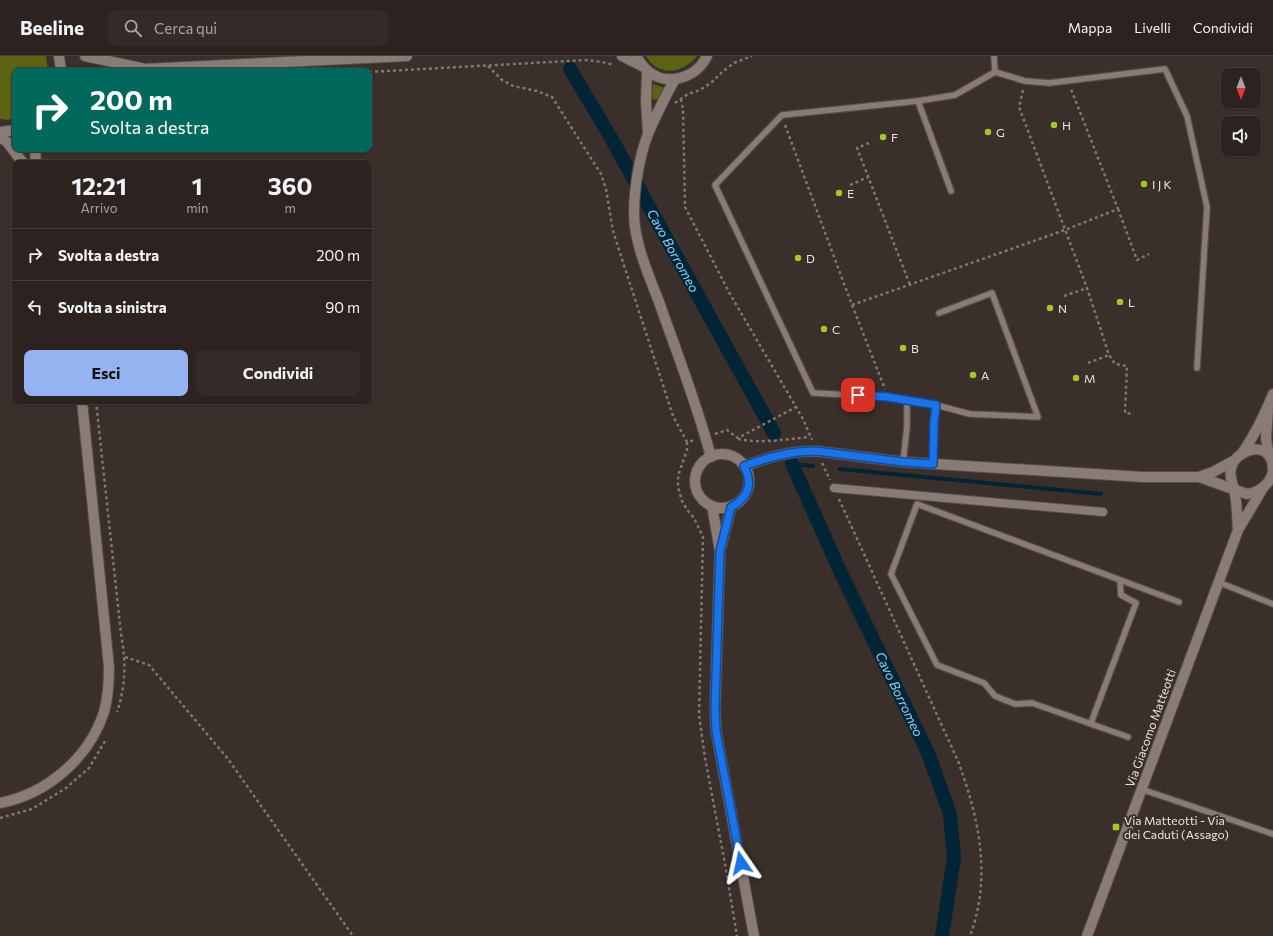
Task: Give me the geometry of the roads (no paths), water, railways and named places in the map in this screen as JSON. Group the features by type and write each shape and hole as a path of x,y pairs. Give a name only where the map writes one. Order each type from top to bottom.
{"street":[{"path":"59,56 61,68"},
{"path":"85,56 139,68"},
{"path":"163,68 407,56"},
{"path":"622,56 660,78 675,79 688,76 694,72 707,57"},
{"path":"636,56 645,68 648,135"},
{"path":"675,79 648,135 641,156 637,179 634,222 641,253 700,418 711,457"},
{"path":"0,132 12,130"},
{"path":"0,137 7,142 12,149"},
{"path":"15,152 21,160"},
{"path":"1234,488 1230,476 1231,466 1251,440 1273,394"},
{"path":"0,803 29,795 54,780 74,763 94,734 104,712 109,667 82,404"},
{"path":"1268,406 1266,439 1269,456"},
{"path":"744,466 773,456 803,451 816,451 903,462 1143,477 1199,477 1234,488 1240,493 1253,493 1264,488 1271,479 1273,472 1272,461 1262,450 1255,449 1243,452"},
{"path":"720,455 730,456 738,459 744,466 749,477 748,489 742,500 731,507 725,508 712,506 699,495 696,486 698,469 711,457 720,455"},
{"path":"1199,477 1213,472 1235,460"},
{"path":"834,488 1103,512"},
{"name":"Via Giacomo Matteotti","path":"1234,488 1238,530"},
{"name":"Via Giacomo Matteotti","path":"1086,936 1238,530 1264,488"},
{"path":"712,506 720,551 715,708 716,731 754,936"},
{"path":"720,551 731,507"}],"lane":[{"path":"994,56 995,72"},
{"path":"939,313 992,294 1038,417 970,414 936,405 888,397 813,393 714,185 782,115 956,96 995,72 1025,81 1049,83 1165,69 1184,109 1207,207 1197,368"},
{"path":"918,101 950,191"},
{"path":"903,462 907,421 907,400"},
{"path":"933,464 936,405"},
{"path":"1128,737 1032,703 1015,704 995,696 984,683 937,666 892,574 917,504 1179,602"},
{"path":"1091,723 1136,603 1121,596 1120,580"},
{"path":"1218,582 1273,604"},
{"path":"1141,789 1273,834"}],"waterway":[{"name":"Cavo Borromeo","path":"570,69 610,136 774,433"},
{"path":"792,464 813,466"},
{"name":"Cavo Borromeo","path":"792,464 840,571 928,753 950,814 954,858 942,936"},
{"path":"840,469 1101,494"}],"place":[{"name":"H","path":"1054,125"},
{"name":"G","path":"988,132"},
{"name":"F","path":"883,137"},
{"name":"I J K","path":"1144,184"},
{"name":"E","path":"839,193"},
{"name":"D","path":"798,258"},
{"name":"L","path":"1120,302"},
{"name":"N","path":"1050,308"},
{"name":"C","path":"824,329"},
{"name":"B","path":"903,348"},
{"name":"A","path":"973,375"},
{"name":"M","path":"1076,378"},
{"name":"Via Matteotti - Via dei Caduti (Assago)","path":"1116,827"}]}
